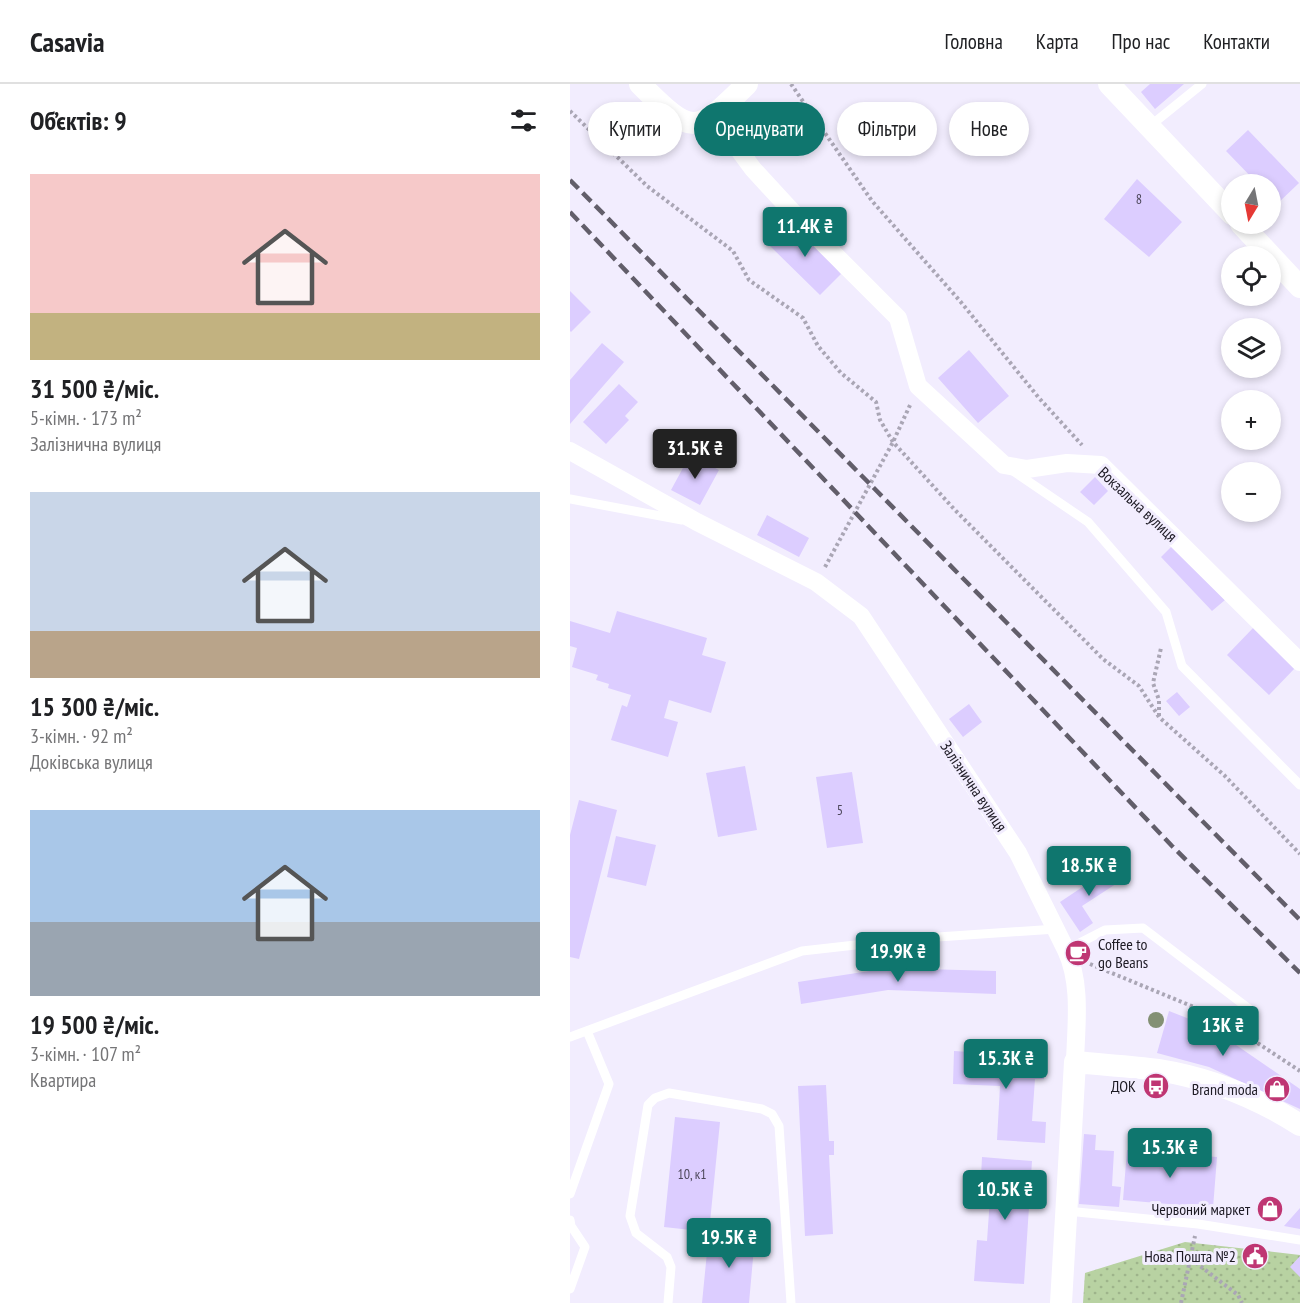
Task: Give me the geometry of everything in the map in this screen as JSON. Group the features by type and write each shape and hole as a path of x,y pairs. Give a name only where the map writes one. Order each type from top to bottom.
{"street":[{"path":"640,84 670,115 694,123"},
{"path":"728,102 747,84"},
{"path":"1109,84 1221,202"},
{"path":"743,156 800,220 898,318 918,386 1004,465"},
{"path":"1250,234 1300,287"},
{"name":"Залізнична вулиця","path":"570,450 697,522 816,582 861,616 1018,853 1056,929 1068,955 1076,992 1075,1062"},
{"name":"Вокзальна вулиця","path":"1004,465 1027,470 1068,463 1101,465 1300,662"},
{"path":"1061,1303 1075,1062 1159,1070 1223,1087 1278,1110 1300,1125"}],"lane":[{"path":"1150,126 1202,84"},
{"path":"1004,465 1088,522 1166,612 1182,666 1300,785"},
{"path":"570,499 697,522"},
{"path":"1068,955 1105,930 1143,928 1252,1011"},
{"path":"570,1037 802,951 909,939 1056,929"},
{"path":"570,1194 609,1084 587,1031"},
{"path":"668,1303 671,1267 667,1257 636,1233 630,1216 648,1105 655,1098 669,1093 762,1109 772,1114 779,1126 791,1303"},
{"path":"1067,1211 1198,1224 1300,1240"},
{"path":"570,1220 571,1226 585,1247 570,1289"}],"path":[{"path":"791,84 872,201 960,301 1039,398 1101,465"},
{"path":"570,111 647,186 733,251 749,280 803,318 818,346 833,364 876,402 880,420 893,442 954,509 1104,659 1138,686 1159,717 1224,775 1300,854"},
{"path":"816,582 893,442 918,386"},
{"path":"1159,717 1159,700 1153,683 1169,622"},
{"path":"1068,955 1218,1017 1300,1071"},
{"path":"1181,1303 1198,1224"},
{"path":"1191,1259 1238,1295 1242,1303"}],"green space":[{"path":"1185,1242 1300,1255 1300,1303 1083,1303 1085,1273"}],"building":[{"path":"1150,84 1184,84 1155,109 1141,92"},
{"path":"1248,130 1299,183 1281,200 1281,174 1248,174 1226,151"},
{"path":"1137,179 1182,222 1149,257 1104,219"},
{"path":"793,221 841,274 820,295 769,245"},
{"path":"570,291 591,312 571,332 570,331"},
{"path":"602,343 624,362 570,424 570,380"},
{"path":"969,350 1009,396 978,423 938,378"},
{"path":"619,384 638,402 625,416 629,420 606,444 583,422"},
{"path":"690,455 719,470 700,505 671,490"},
{"path":"1095,477 1108,491 1094,505 1080,492"},
{"path":"767,515 809,538 799,557 757,535"},
{"path":"1173,545 1225,600 1212,611 1161,557"},
{"path":"617,611 707,638 702,655 726,662 711,713 669,700 664,718 678,722 668,757 611,740 622,705 627,707 631,695 608,688 609,684 596,680 598,675 572,667 577,648 570,646 570,621 610,633"},
{"path":"1254,627 1296,667 1269,695 1227,655"},
{"path":"1177,692 1190,707 1179,716 1166,701"},
{"path":"969,704 982,722 963,737 949,719"},
{"path":"745,766 757,830 718,837 706,773"},
{"path":"852,772 863,843 827,848 816,777"},
{"path":"579,800 617,810 579,959 570,957 570,835"},
{"path":"616,836 656,845 646,886 607,877"},
{"path":"1114,866 1122,880 1082,906 1093,923 1080,932 1060,902"},
{"path":"889,968 996,971 996,994 888,990 801,1004 798,982"},
{"path":"1169,1011 1210,1027 1300,1089 1300,1109 1209,1067 1157,1053"},
{"path":"954,1051 1035,1056 1035,1065 1044,1066 1044,1079 1035,1079 1032,1121 1046,1122 1045,1143 997,1140 1000,1086 953,1084"},
{"path":"826,1085 829,1141 834,1141 834,1155 829,1155 833,1234 805,1236 798,1086"},
{"path":"675,1117 720,1122 709,1232 664,1227"},
{"path":"1084,1134 1096,1135 1095,1150 1114,1151 1112,1186 1121,1187 1119,1207 1079,1204"},
{"path":"1127,1150 1217,1157 1213,1208 1123,1200"},
{"path":"982,1157 1032,1161 1024,1284 974,1281 977,1240 987,1241 990,1198 980,1197"},
{"path":"1300,1208 1300,1229 1284,1226"},
{"path":"709,1232 755,1236 749,1303 702,1303"},
{"path":"1300,1256 1300,1277 1290,1267"}],"railway":[{"path":"570,180 1300,920"},
{"path":"570,212 1172,846 1300,973"}],"place":[{"name":"Coffee to go Beans","path":"1078,953"},
{"name":"ДОК","path":"1156,1086"},
{"name":"Brand moda","path":"1277,1089"},
{"name":"Червоний маркет","path":"1270,1209"},
{"name":"Нова Пошта №2","path":"1255,1256"}]}
